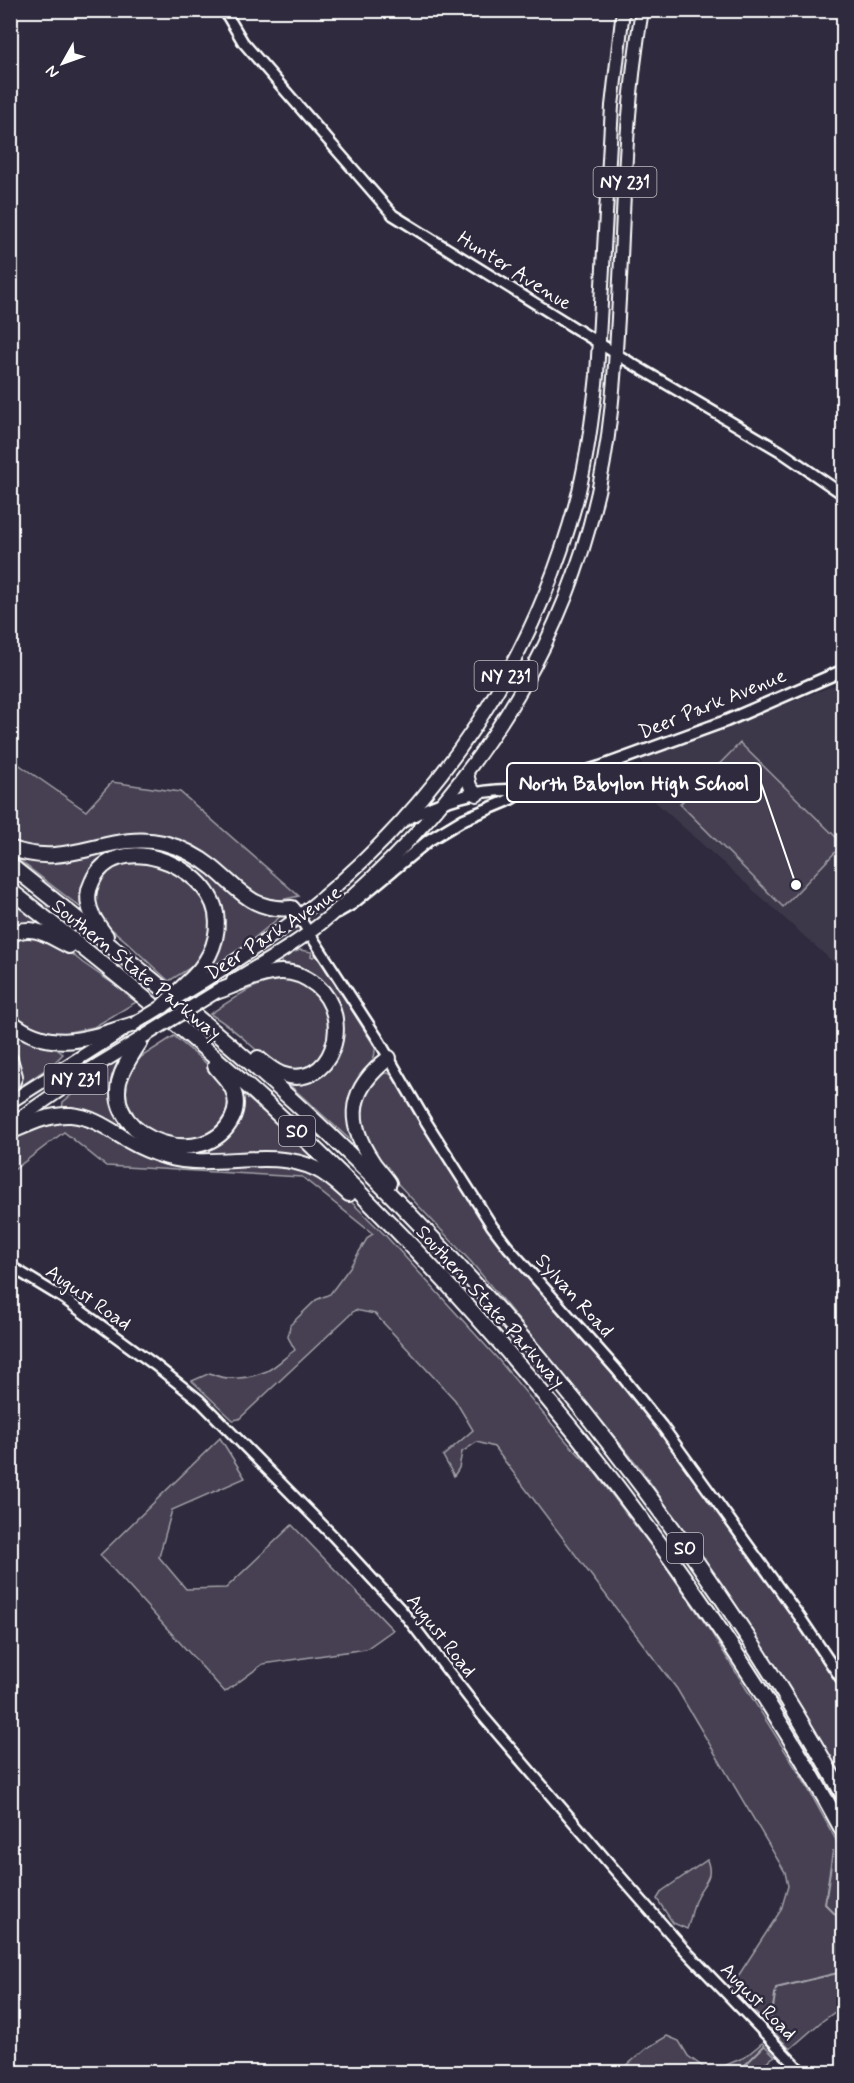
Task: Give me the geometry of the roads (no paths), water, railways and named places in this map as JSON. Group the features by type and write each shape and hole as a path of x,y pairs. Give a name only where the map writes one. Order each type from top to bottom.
{"highway":[{"path":"10,848 27,853 56,856 126,841 164,843 200,858 251,901 270,907 292,908 299,917"},
{"path":"116,950 90,909 88,897 93,879 105,865 121,858 141,856 162,859 181,868 199,882 215,909 217,924 213,946 197,980 163,1006"},
{"name":"Southern State Parkway","path":"10,865 222,1038 334,1139 420,1226 549,1371 656,1507 758,1654 843,1796"},
{"name":"Southern State Parkway","path":"10,890 192,1038 315,1149 397,1230 507,1349 575,1432 647,1526 703,1605 756,1685 818,1786 843,1833"},
{"path":"10,935 22,930 36,930 96,959"},
{"path":"216,992 275,973 295,974 307,979 323,992 331,1005 337,1027 335,1041 327,1060 313,1071 295,1076 276,1072 257,1056 222,1038"},
{"path":"10,1021 31,1035 57,1042 80,1040 134,1024"},
{"path":"143,1037 121,1077 119,1088 121,1107 129,1122 141,1134 160,1142 181,1146 201,1143 217,1136 231,1122 236,1108 229,1083 192,1038"},
{"path":"389,1058 372,1072 360,1088 356,1100 356,1122 370,1159 420,1226"},
{"path":"10,1059 15,1076 10,1088"},
{"path":"10,1132 48,1117 72,1116 95,1121 139,1147 178,1160 210,1162 268,1160 303,1164 328,1176 397,1230"}],"main road":[{"name":"NY 231","path":"398,825 436,783 477,725 508,672 546,591 561,551 581,480 592,418 599,343 614,83 623,10"},
{"name":"NY 231","path":"330,916 395,856 467,773 521,691 551,632 573,575 591,518 605,454 616,353 630,114 642,10"},
{"name":"Deer Park Avenue","path":"10,1125 86,1072 352,904 438,834 524,791 703,730 843,670"},
{"path":"467,773 470,786 477,795"},
{"name":"Deer Park Avenue","path":"197,980 253,950 299,917 354,870 398,825 444,802 502,789 524,791"},
{"name":"NY 231","path":"10,1102 163,1006"}],"street":[{"name":"Hunter Avenue","path":"224,10 243,42 393,215 599,343 780,451 843,495"},
{"name":"Sylvan Road","path":"299,917 498,1234 601,1351 649,1410 778,1587 843,1683"},
{"name":"August Road","path":"10,1266 66,1300 199,1400 333,1536 402,1611 482,1715 627,1884 683,1948 802,2073"}],"waterway":[{"path":"833,1851 825,1904 844,1923"},
{"path":"771,2021 776,1988 842,1972 844,1968"},
{"path":"738,2072 764,2046"}],"place":[{"name":"North Babylon High School","path":"796,885"}]}
